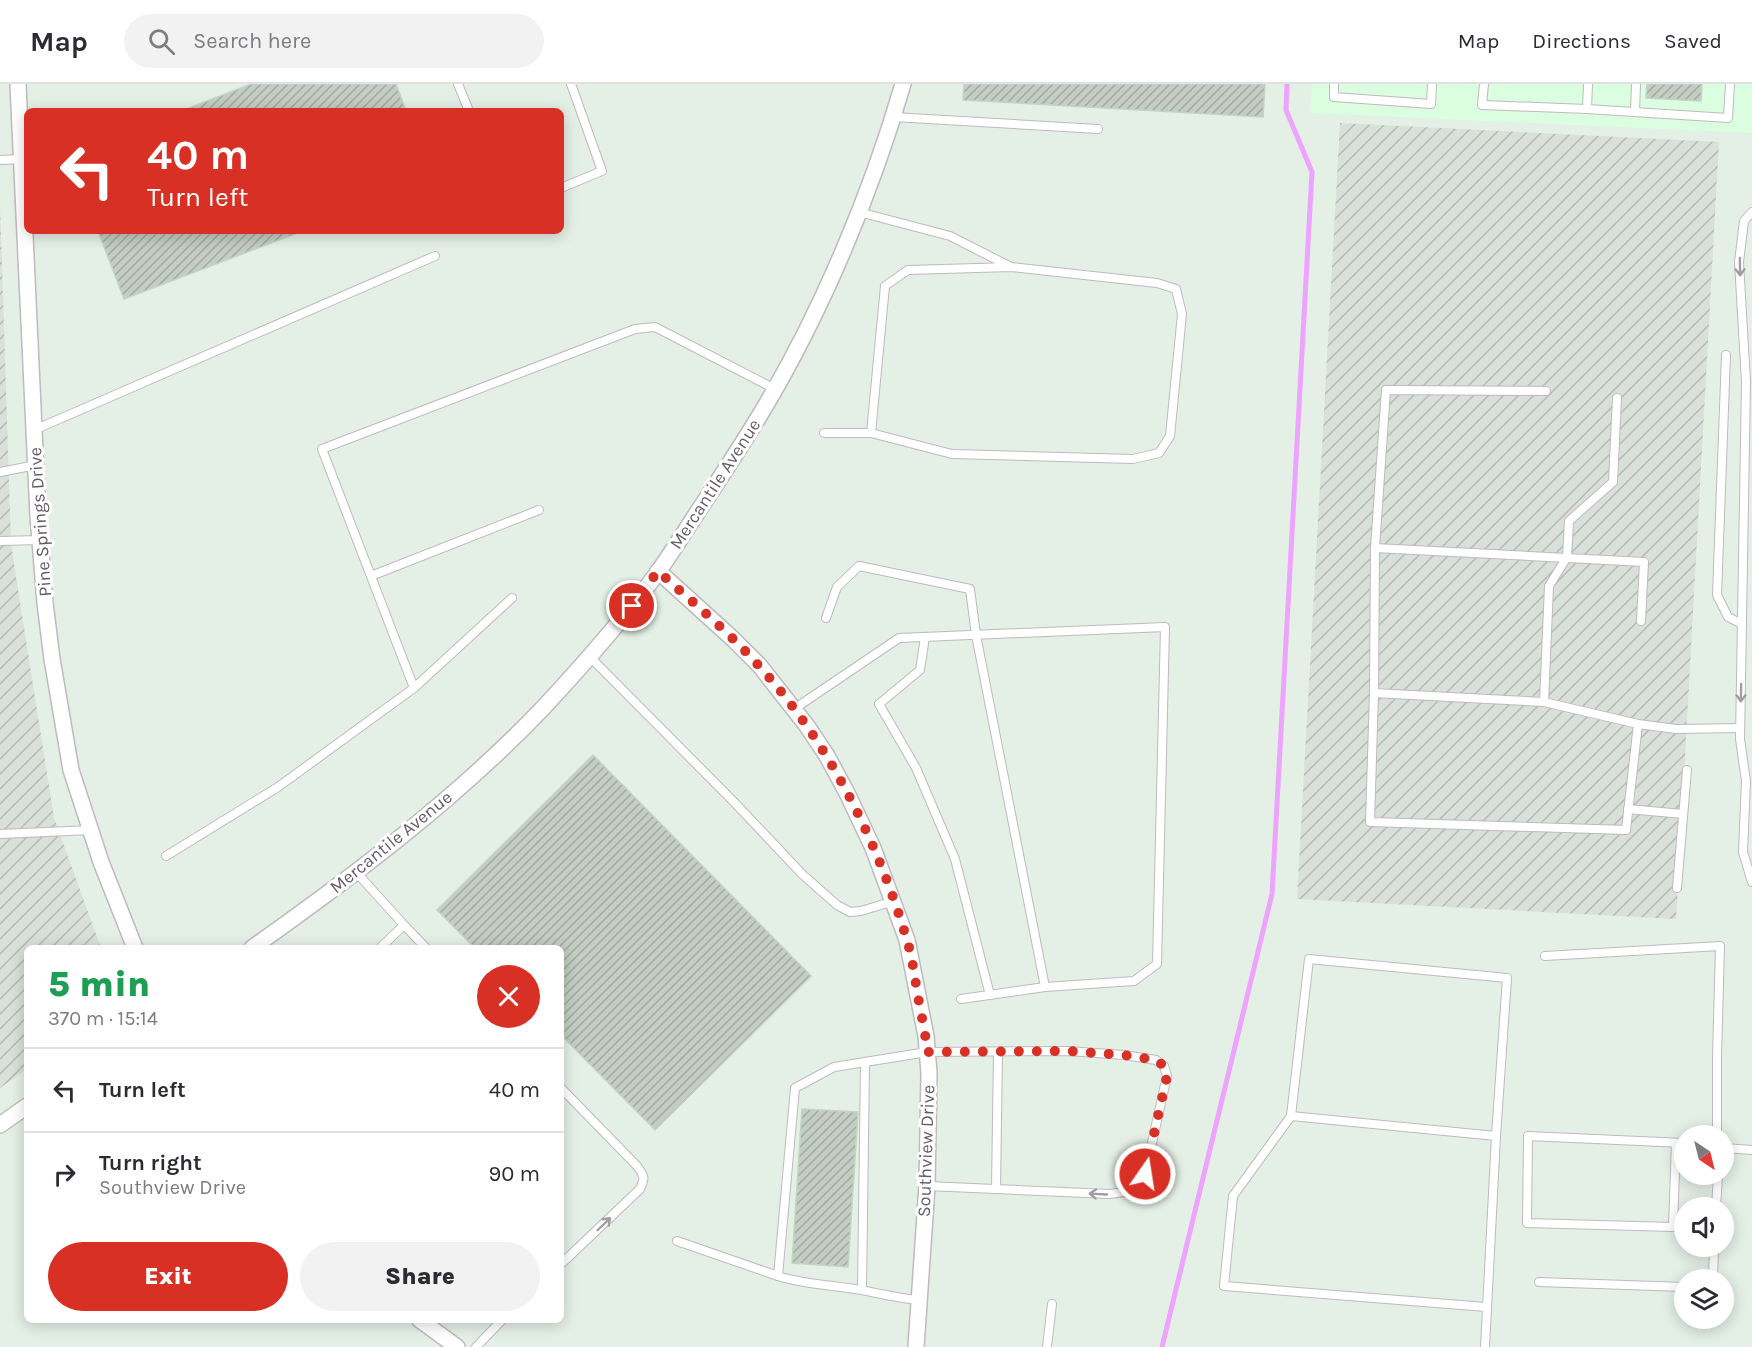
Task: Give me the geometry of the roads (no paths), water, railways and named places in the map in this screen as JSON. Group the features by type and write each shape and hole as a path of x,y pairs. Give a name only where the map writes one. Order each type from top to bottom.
{"street":[{"name":"Pine Springs Drive","path":"18,84 24,222"},
{"name":"Mercantile Avenue","path":"256,945 356,872 483,766 542,708 610,633 658,571 718,481 775,389 824,294 870,187 903,84"},
{"name":"Pine Springs Drive","path":"25,234 40,540 52,660 71,770 101,862 134,945"},
{"name":"Southview Drive","path":"658,571 734,639 760,666 807,726 848,793 873,848 907,940 926,1036 928,1084 927,1186 916,1347"},
{"path":"0,1125 24,1108"},
{"path":"424,1323 457,1347"}],"lane":[{"path":"458,84 468,108"},
{"path":"564,187 602,171 571,84"},
{"path":"1334,84 1334,97 1431,104 1432,84"},
{"path":"1484,84 1482,105 1728,118 1730,84"},
{"path":"1587,109 1588,84"},
{"path":"1635,112 1636,84"},
{"path":"893,117 1098,129"},
{"path":"0,160 21,159"},
{"path":"859,212 950,236 1011,267"},
{"path":"1752,212 1744,221 1739,262 1746,382 1740,728 1746,781 1743,852 1752,882"},
{"path":"34,430 435,256"},
{"path":"824,433 870,433 952,454 1133,459 1159,453 1170,436 1182,314 1176,289 1157,283 1011,267 908,270 885,286 870,433"},
{"path":"414,688 322,449 635,329 655,327 775,389"},
{"path":"1726,355 1717,595 1728,617 1742,624"},
{"path":"1546,391 1386,390 1375,548 1370,822 1626,830 1638,724"},
{"path":"1544,702 1549,586 1567,558 1569,521 1613,482 1617,398"},
{"path":"0,472 36,465"},
{"path":"371,576 539,510"},
{"path":"0,541 40,540"},
{"path":"1375,548 1644,562 1641,621"},
{"path":"826,618 837,586 859,566 970,589 976,635 1045,987"},
{"path":"166,856 278,787 414,688 512,598"},
{"path":"794,709 899,638 1165,627 1157,964 1134,981 1045,987 960,999"},
{"path":"925,636 920,670 879,704 916,768 955,859 990,995"},
{"path":"589,656 734,802 801,874 837,905 850,912 894,902"},
{"path":"1374,693 1544,702 1638,724 1676,729 1740,728"},
{"path":"1677,888 1687,770"},
{"path":"1628,809 1683,814"},
{"path":"0,834 91,830"},
{"path":"356,872 423,945"},
{"path":"383,945 404,925"},
{"path":"1545,956 1720,946 1717,1125"},
{"path":"1485,1347 1507,978 1309,959 1291,1116 1233,1196 1224,1286 1486,1307"},
{"path":"778,1276 795,1088 834,1067 927,1052 1084,1052 1156,1060 1164,1066 1167,1076 1145,1174 1133,1190 1118,1193 1060,1192 927,1186"},
{"path":"996,1189 998,1052"},
{"path":"862,1290 865,1062"},
{"path":"564,1091 637,1166 644,1180 640,1189 564,1261"},
{"path":"1291,1116 1496,1136"},
{"path":"1528,1136 1680,1143 1673,1227 1527,1223 1528,1136"},
{"path":"1734,1149 1752,1150"},
{"path":"677,1241 796,1281 918,1300"},
{"path":"1539,1282 1674,1287"},
{"path":"1047,1347 1052,1304"},
{"path":"476,1347 499,1323"}],"waterway":[{"path":"1162,1347 1272,894 1312,172 1286,110 1287,84"}]}
